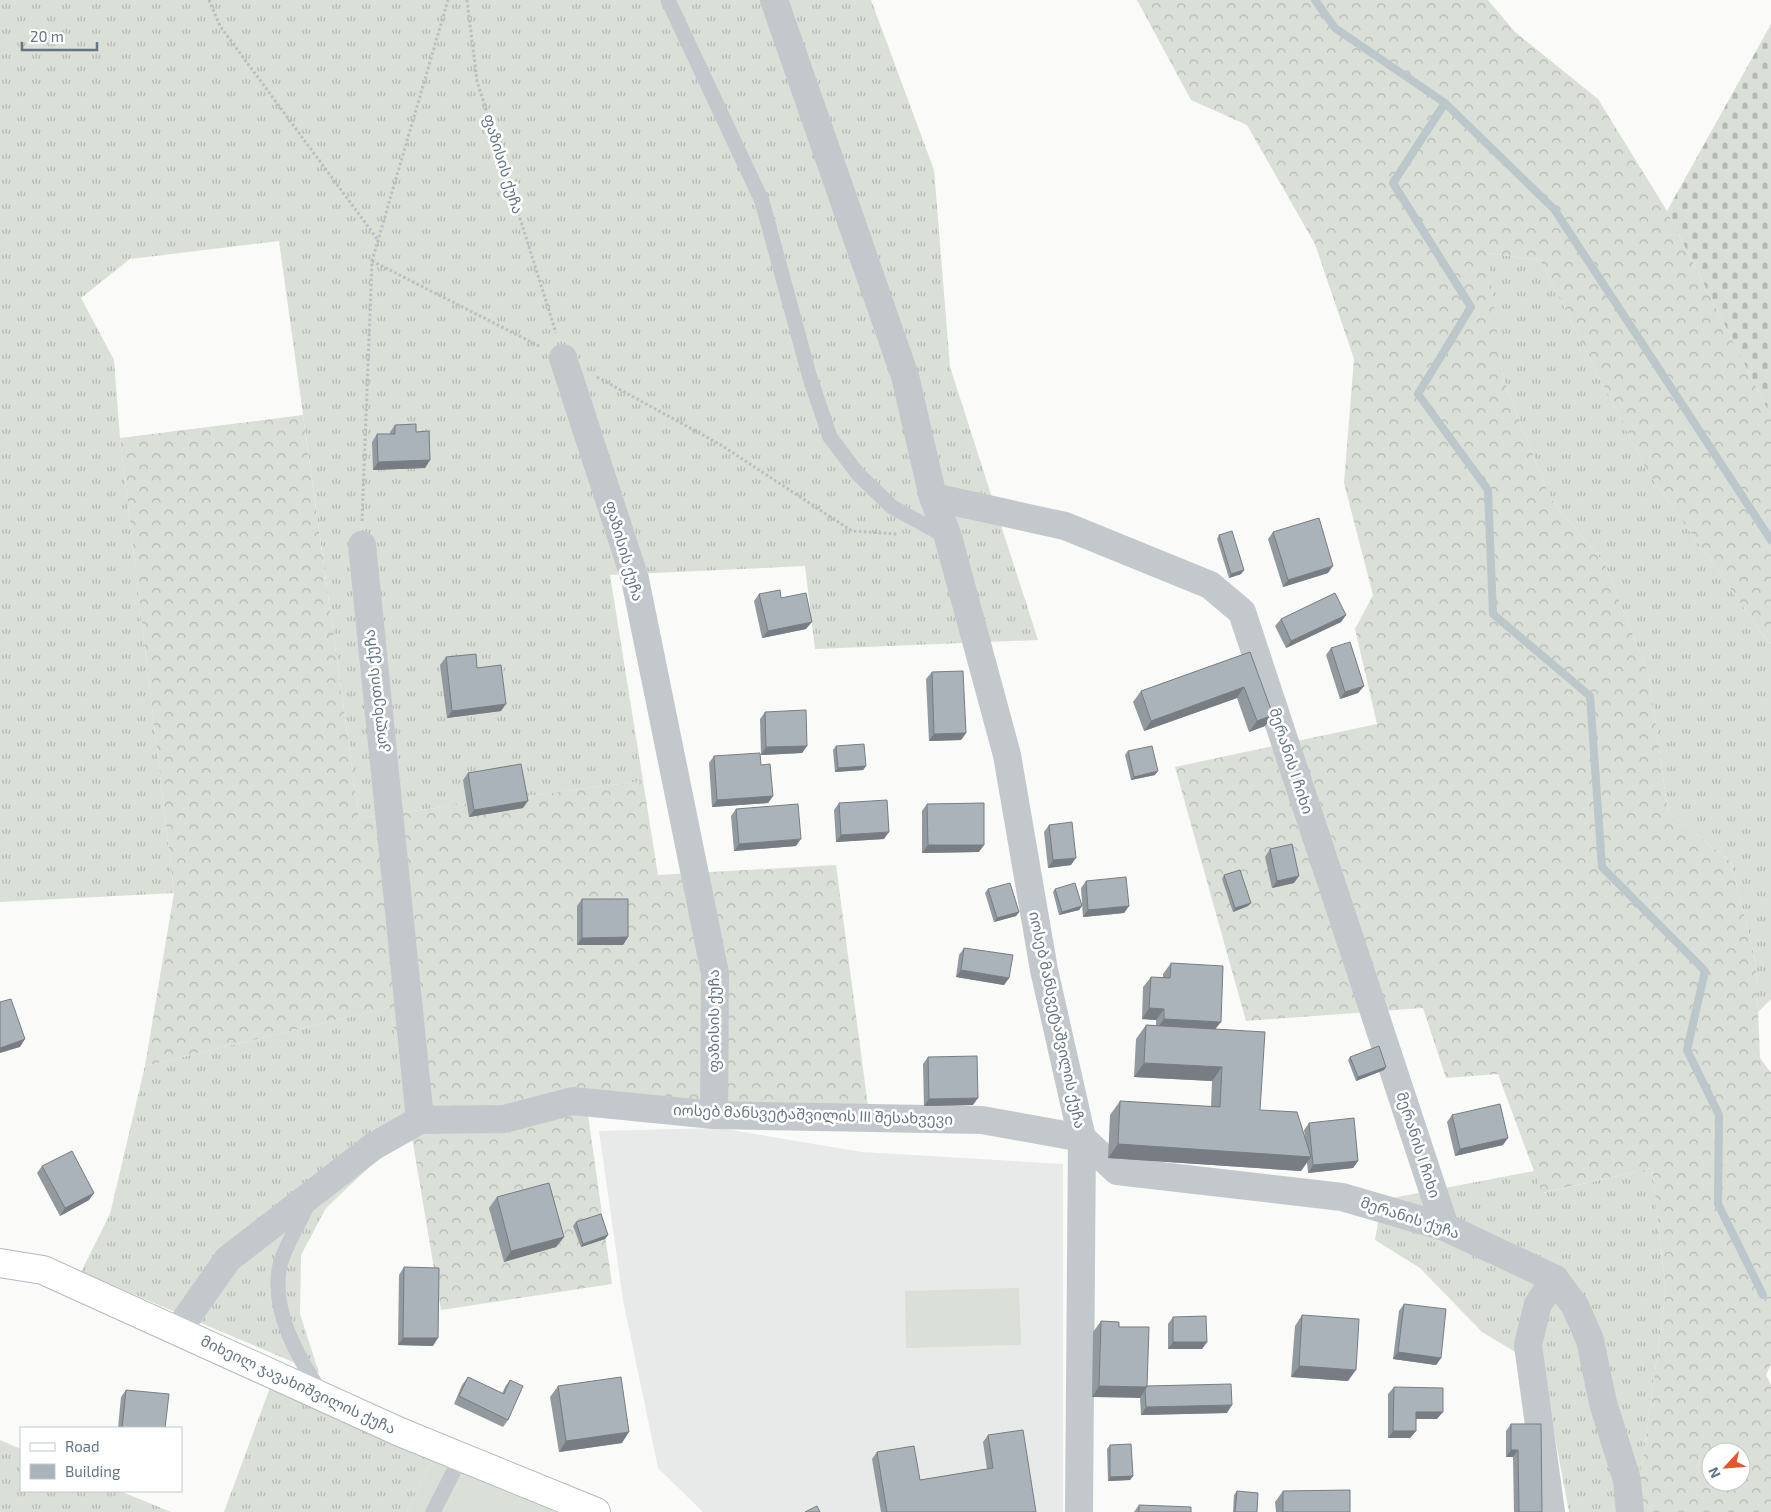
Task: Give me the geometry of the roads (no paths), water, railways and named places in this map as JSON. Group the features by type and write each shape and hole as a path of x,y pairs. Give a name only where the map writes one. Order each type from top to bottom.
{"main road":[{"name":"მიხეილ ჯავახიშვილის ქუჩა","path":"0,1263 42,1270 323,1397 461,1457 596,1512"}],"street":[{"name":"იოსებ მანსვეტაშვილის ქუჩა","path":"774,0 905,376 933,497 948,538 1007,755 1044,970 1082,1138 1079,1512"},
{"name":"ფაზისის ქუჩა","path":"563,358 635,579 715,973 714,1114"},
{"name":"მერანის I ჩიხი","path":"933,497 1065,526 1210,586 1242,612 1445,1227"},
{"name":"კოლხეთის ქუჩა","path":"362,545 420,1120"},
{"name":"იოსებ მანსვეტაშვილის III შესახვევი","path":"178,1330 228,1259 374,1146 420,1120 504,1119 573,1101 714,1114 982,1120 1082,1138"},
{"name":"მერანის ქუჩა","path":"1082,1138 1117,1171 1342,1197 1445,1227 1555,1279 1575,1306 1590,1340 1604,1403 1627,1480 1630,1512"},
{"path":"1551,1512 1528,1345 1538,1304 1555,1279"}],"lane":[{"path":"668,0 762,201 810,378 830,437 858,474 892,507 948,538"},
{"path":"312,1194 280,1265 279,1303 298,1356 323,1397"},
{"path":"433,1512 461,1457"}],"waterway":[{"path":"1315,0 1335,28 1445,103 1393,183 1471,307 1418,394 1488,490 1493,614 1590,696 1602,867 1705,971 1687,1050 1719,1115 1718,1204 1763,1295"},
{"path":"1445,103 1554,209 1771,540"}]}
